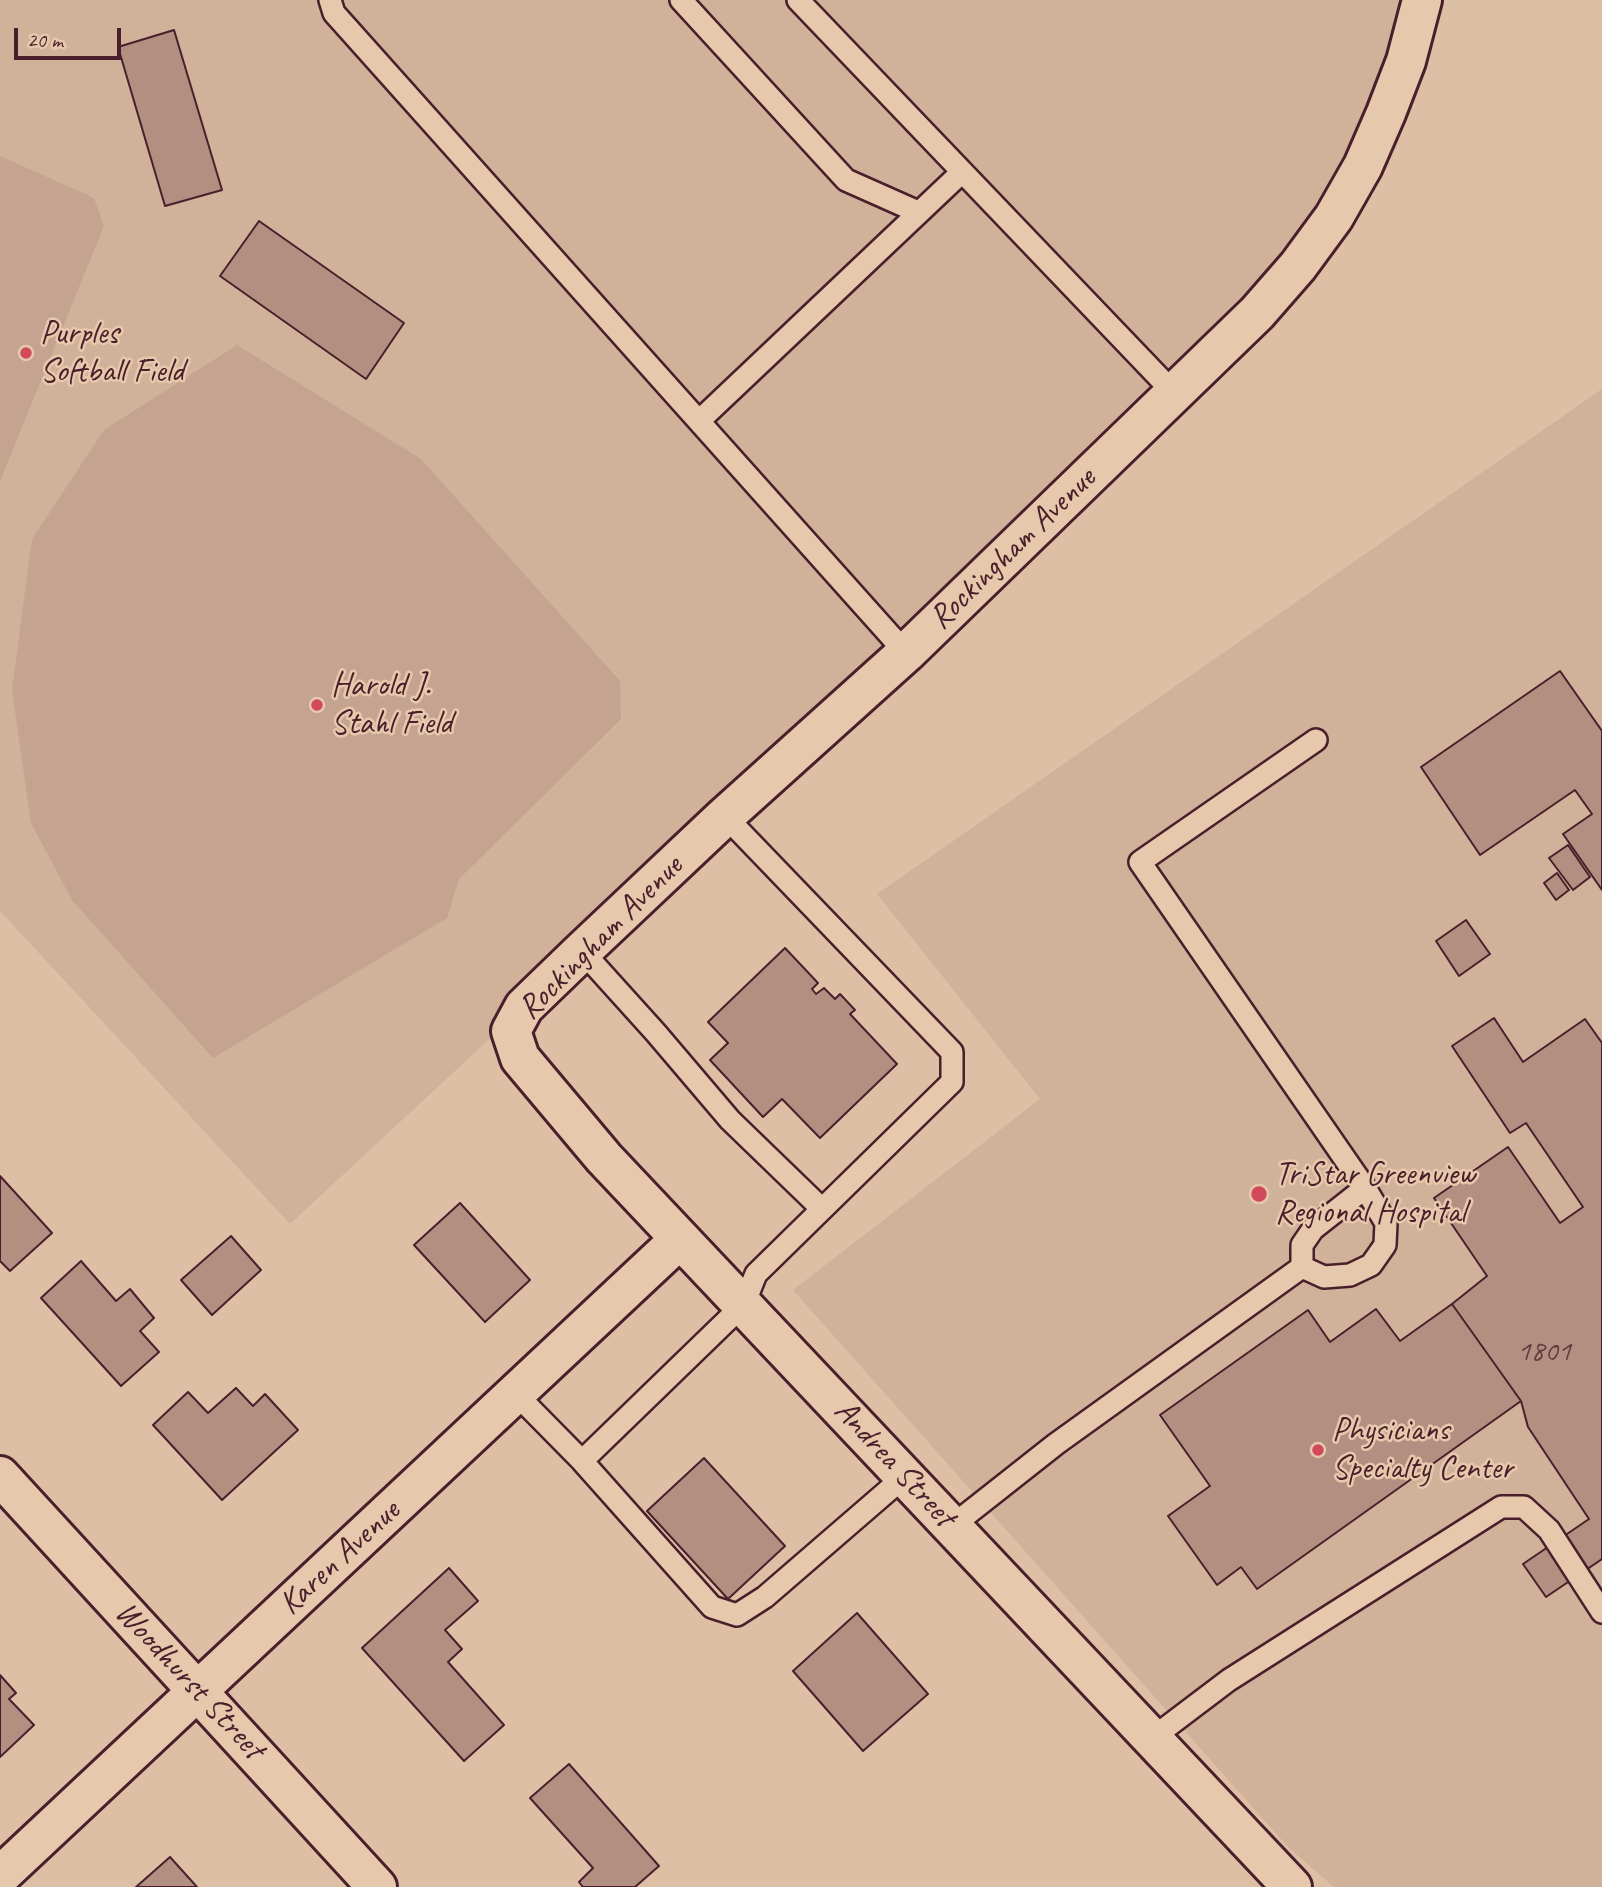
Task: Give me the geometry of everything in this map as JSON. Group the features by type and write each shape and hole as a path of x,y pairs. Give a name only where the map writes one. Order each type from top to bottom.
{"street":[{"name":"Rockingham Avenue","path":"512,1031 524,1007 582,951 725,816 906,653 1257,313 1298,266 1334,217 1363,166 1387,113 1406,61 1423,0"},
{"name":"Andrea Street","path":"512,1031 520,1058 557,1104 680,1239 1292,1887"},
{"name":"Karen Avenue","path":"0,1876 680,1239"},
{"name":"Woodhurst Street","path":"0,1476 377,1887"}],"lane":[{"path":"330,0 334,13 906,653"},
{"path":"681,0 846,180 918,212"},
{"path":"798,0 1174,393"},
{"path":"699,421 962,172"},
{"path":"1302,1268 1324,1277 1350,1275 1371,1265 1385,1245 1386,1223 1365,1188 1140,862 1316,740"},
{"path":"582,1461 744,1304 756,1274 952,1082 952,1052 725,816"},
{"path":"582,951 730,1119 822,1209"},
{"path":"1302,1268 1302,1245 1313,1229 1365,1188"},
{"path":"951,1526 1056,1444 1302,1268"},
{"path":"515,1393 582,1461 712,1607 737,1615 765,1597 905,1476"},
{"path":"1151,1739 1229,1680 1501,1507 1524,1507 1549,1530 1602,1612"}],"shaded area":[{"path":"0,0 1418,0 1363,166 1257,313 524,1007 290,1224 0,911"},
{"name":"Purples Softball Field","path":"0,156 94,198 104,226 0,481"},
{"name":"Harold J. Stahl Field","path":"237,345 421,459 620,681 621,719 459,879 447,918 213,1058 72,900 31,823 12,690 32,539 104,430"},
{"name":"TriStar Greenview Regional Hospital","path":"1602,389 1602,1887 1334,1887 1288,1847 793,1290 1040,1099 877,894"}],"building":[{"path":"174,30 222,190 165,206 118,47"},
{"path":"259,221 404,323 366,379 220,276"},
{"path":"1560,671 1602,731 1602,890 1563,834 1592,814 1575,790 1480,855 1421,767"},
{"path":"1568,845 1590,877 1573,890 1549,858"},
{"path":"1557,873 1569,890 1556,900 1544,883"},
{"path":"1466,920 1490,954 1459,976 1436,941"},
{"path":"785,948 818,983 812,989 816,994 824,988 835,999 840,994 855,1010 850,1014 897,1064 820,1138 782,1099 763,1117 710,1060 728,1043 708,1022"},
{"name":"TriStar Greenview Regional Hospital","path":"1494,1018 1523,1062 1585,1019 1602,1043 1602,1559 1546,1597 1523,1564 1589,1519 1528,1427 1521,1401 1452,1304 1487,1276 1434,1198 1508,1147 1560,1223 1583,1207 1526,1123 1510,1133 1452,1046"},
{"path":"0,1176 52,1233 10,1271 0,1261"},
{"path":"460,1203 530,1280 485,1322 414,1245"},
{"path":"231,1236 261,1270 212,1315 181,1280"},
{"path":"81,1261 116,1301 130,1289 154,1318 140,1331 159,1352 121,1386 41,1298"},
{"name":"Physicians Specialty Center","path":"1452,1304 1521,1401 1257,1589 1241,1567 1217,1585 1168,1516 1210,1486 1160,1415 1308,1310 1330,1342 1376,1309 1400,1341"},
{"path":"236,1388 253,1406 265,1394 298,1430 222,1500 153,1425 188,1392 208,1413"},
{"path":"704,1458 785,1546 728,1599 647,1511"},
{"path":"449,1568 478,1601 445,1630 462,1649 448,1662 504,1725 464,1761 362,1648"},
{"path":"857,1613 928,1694 863,1751 793,1671"},
{"path":"0,1675 16,1693 9,1699 34,1725 0,1757"},
{"path":"569,1764 659,1866 635,1887 583,1887 579,1882 593,1868 530,1798"},
{"path":"170,1857 197,1887 136,1887"}],"place":[{"name":"Purples Softball Field","path":"26,353"},
{"name":"Harold J. Stahl Field","path":"317,705"},
{"name":"TriStar Greenview Regional Hospital","path":"1259,1194"},
{"name":"Physicians Specialty Center","path":"1318,1450"}]}
